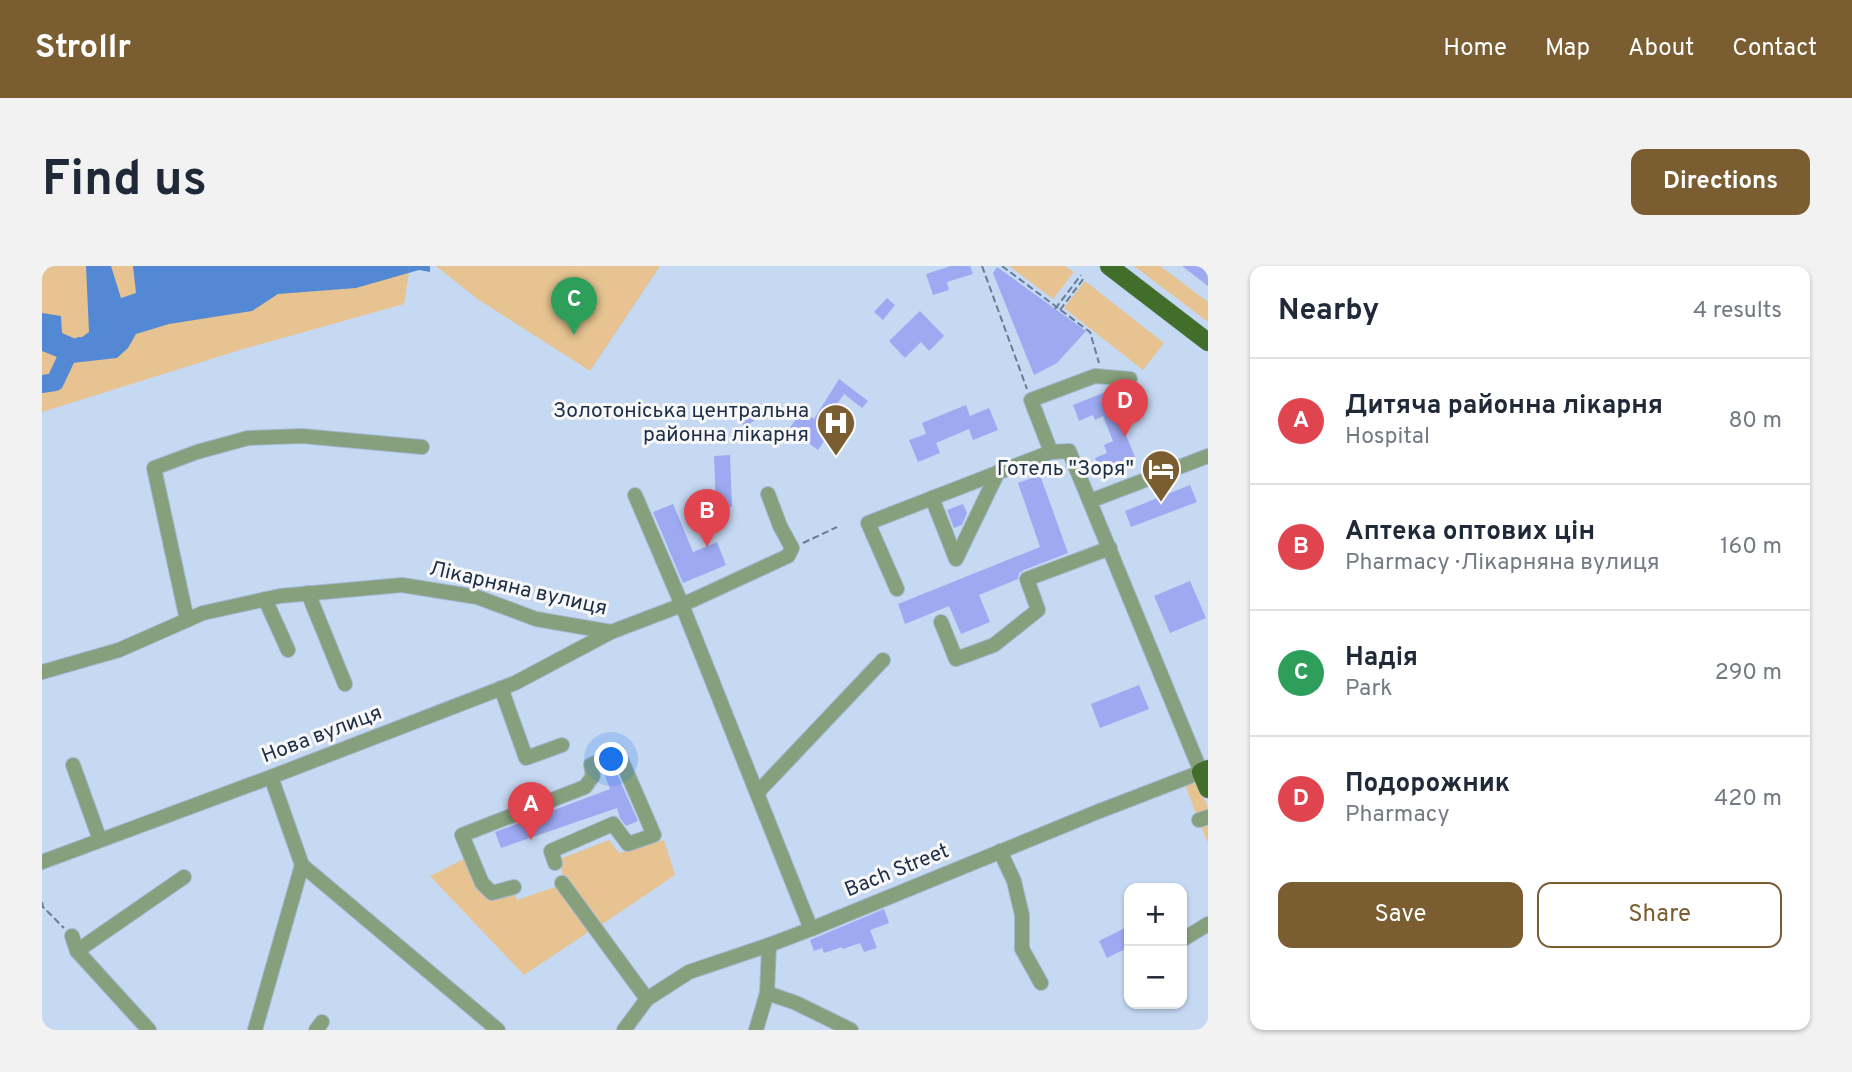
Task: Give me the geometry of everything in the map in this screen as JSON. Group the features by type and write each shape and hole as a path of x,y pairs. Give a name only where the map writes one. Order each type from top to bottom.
{"main road":[{"path":"1109,266 1208,342"}],"street":[{"path":"1051,452 1031,400 1095,376 1130,379"},
{"path":"187,620 154,468 197,452 248,438 302,436 422,447"},
{"path":"897,589 868,523 1051,452 1069,451 1206,776"},
{"path":"1090,501 1208,456"},
{"path":"932,498 956,559 998,472"},
{"path":"768,494 792,548"},
{"path":"635,495 682,605 811,929"},
{"name":"Лікарняна вулиця","path":"42,672 119,650 203,613 265,599 402,585 477,597 536,619 611,632 682,605 788,556 792,548"},
{"path":"941,622 957,659 994,645 1038,610 1027,579 1110,548"},
{"path":"308,593 345,684"},
{"path":"265,599 288,650"},
{"name":"Нова вулиця","path":"42,862 271,778 515,683 611,632"},
{"path":"757,793 883,660"},
{"path":"501,688 526,758 562,745"},
{"path":"514,887 492,893 482,883 462,835 585,787 593,776 591,765 618,752 654,835 628,844 613,824 551,851 555,863"},
{"path":"73,765 100,840"},
{"name":"Bach Street","path":"624,1030 647,999 689,972 769,945 1000,851 1206,776"},
{"path":"271,778 302,866 496,1029"},
{"path":"1000,851 1014,881 1022,915 1022,949 1041,983"},
{"path":"255,1030 302,866"},
{"path":"77,951 184,877"},
{"path":"562,883 647,999"},
{"path":"1187,937 1208,925"},
{"path":"72,936 77,951 149,1030"},
{"path":"755,1030 767,993 769,945"},
{"path":"767,993 796,1003 851,1030"}],"path":[{"path":"982,266 1031,400"},
{"path":"1002,266 1090,332 1104,376"},
{"path":"1057,309 1083,277"},
{"path":"792,548 836,527"},
{"path":"42,902 43,907 72,936"}],"shaded area":[{"path":"42,266 407,266 409,272 404,304 240,350 42,412"},
{"path":"436,266 660,266 590,371 479,300"},
{"path":"1009,266 1065,266 1074,272 1053,299"},
{"path":"1134,266 1160,266 1208,302 1208,322"},
{"path":"1085,281 1164,343 1143,370 1064,308"},
{"path":"1197,782 1208,808 1208,844 1185,785"},
{"path":"609,840 619,853 664,840 675,875 598,927 563,878 560,859"},
{"path":"468,857 480,887 513,892 517,900 558,886 590,931 524,975 430,876"}],"water":[{"path":"86,266 111,266 121,298 136,293 133,266 430,266 430,272 419,270 356,288 278,294 252,311 169,324 136,334 128,348 117,358 72,363 42,351 42,313 61,316 62,333 78,340 89,332"}],"building":[{"path":"951,266 970,266 973,274 947,282 949,290 933,295 926,274"},
{"path":"1182,266 1199,266 1208,273 1208,286"},
{"path":"997,267 1086,331 1057,363 1034,375 993,273"},
{"path":"887,298 895,305 883,320 874,312"},
{"path":"920,311 944,336 929,351 921,342 905,358 889,341"},
{"path":"839,379 868,401 862,408 844,394 823,425 831,431 818,450 789,429 802,410 814,419"},
{"path":"1108,391 1135,457 1100,471 1095,458 1107,453 1104,445 1113,441 1103,416 1095,420 1093,415 1079,421 1073,405"},
{"path":"966,405 970,416 989,408 998,430 973,440 969,429 936,443 940,453 918,462 909,440 926,434 922,423"},
{"path":"751,408 758,418 745,427 738,418"},
{"path":"730,455 732,507 716,508 714,456"},
{"path":"1040,475 1068,553 1024,570 1019,573 1018,579 979,595 990,622 961,634 949,606 905,624 898,604 1040,547 1018,483"},
{"path":"1190,485 1197,502 1131,527 1125,511"},
{"path":"673,504 693,552 717,542 726,565 683,583 653,512"},
{"path":"963,504 967,513 962,525 954,528 947,510"},
{"path":"1190,581 1206,618 1170,633 1154,596"},
{"path":"1139,685 1149,709 1100,728 1091,704"},
{"path":"613,765 638,821 626,826 617,808 501,848 495,832 610,789 603,770"},
{"path":"884,909 889,923 870,930 877,948 864,952 860,943 824,953 822,948 814,951 810,940"},
{"path":"1124,928 1124,950 1107,958 1099,941"}],"waterway":[{"path":"42,384 55,382 70,350 80,346"}],"place":[{"name":"Надія","path":"574,335"},
{"name":"Подорожник","path":"1125,437"},
{"name":"Золотоніська центральна районна лікарня","path":"836,457"},
{"name":"Готель \"Зоря\"","path":"1161,503"},
{"name":"Аптека оптових цін","path":"707,547"},
{"name":"Дитяча районна лікарня","path":"531,840"}]}
